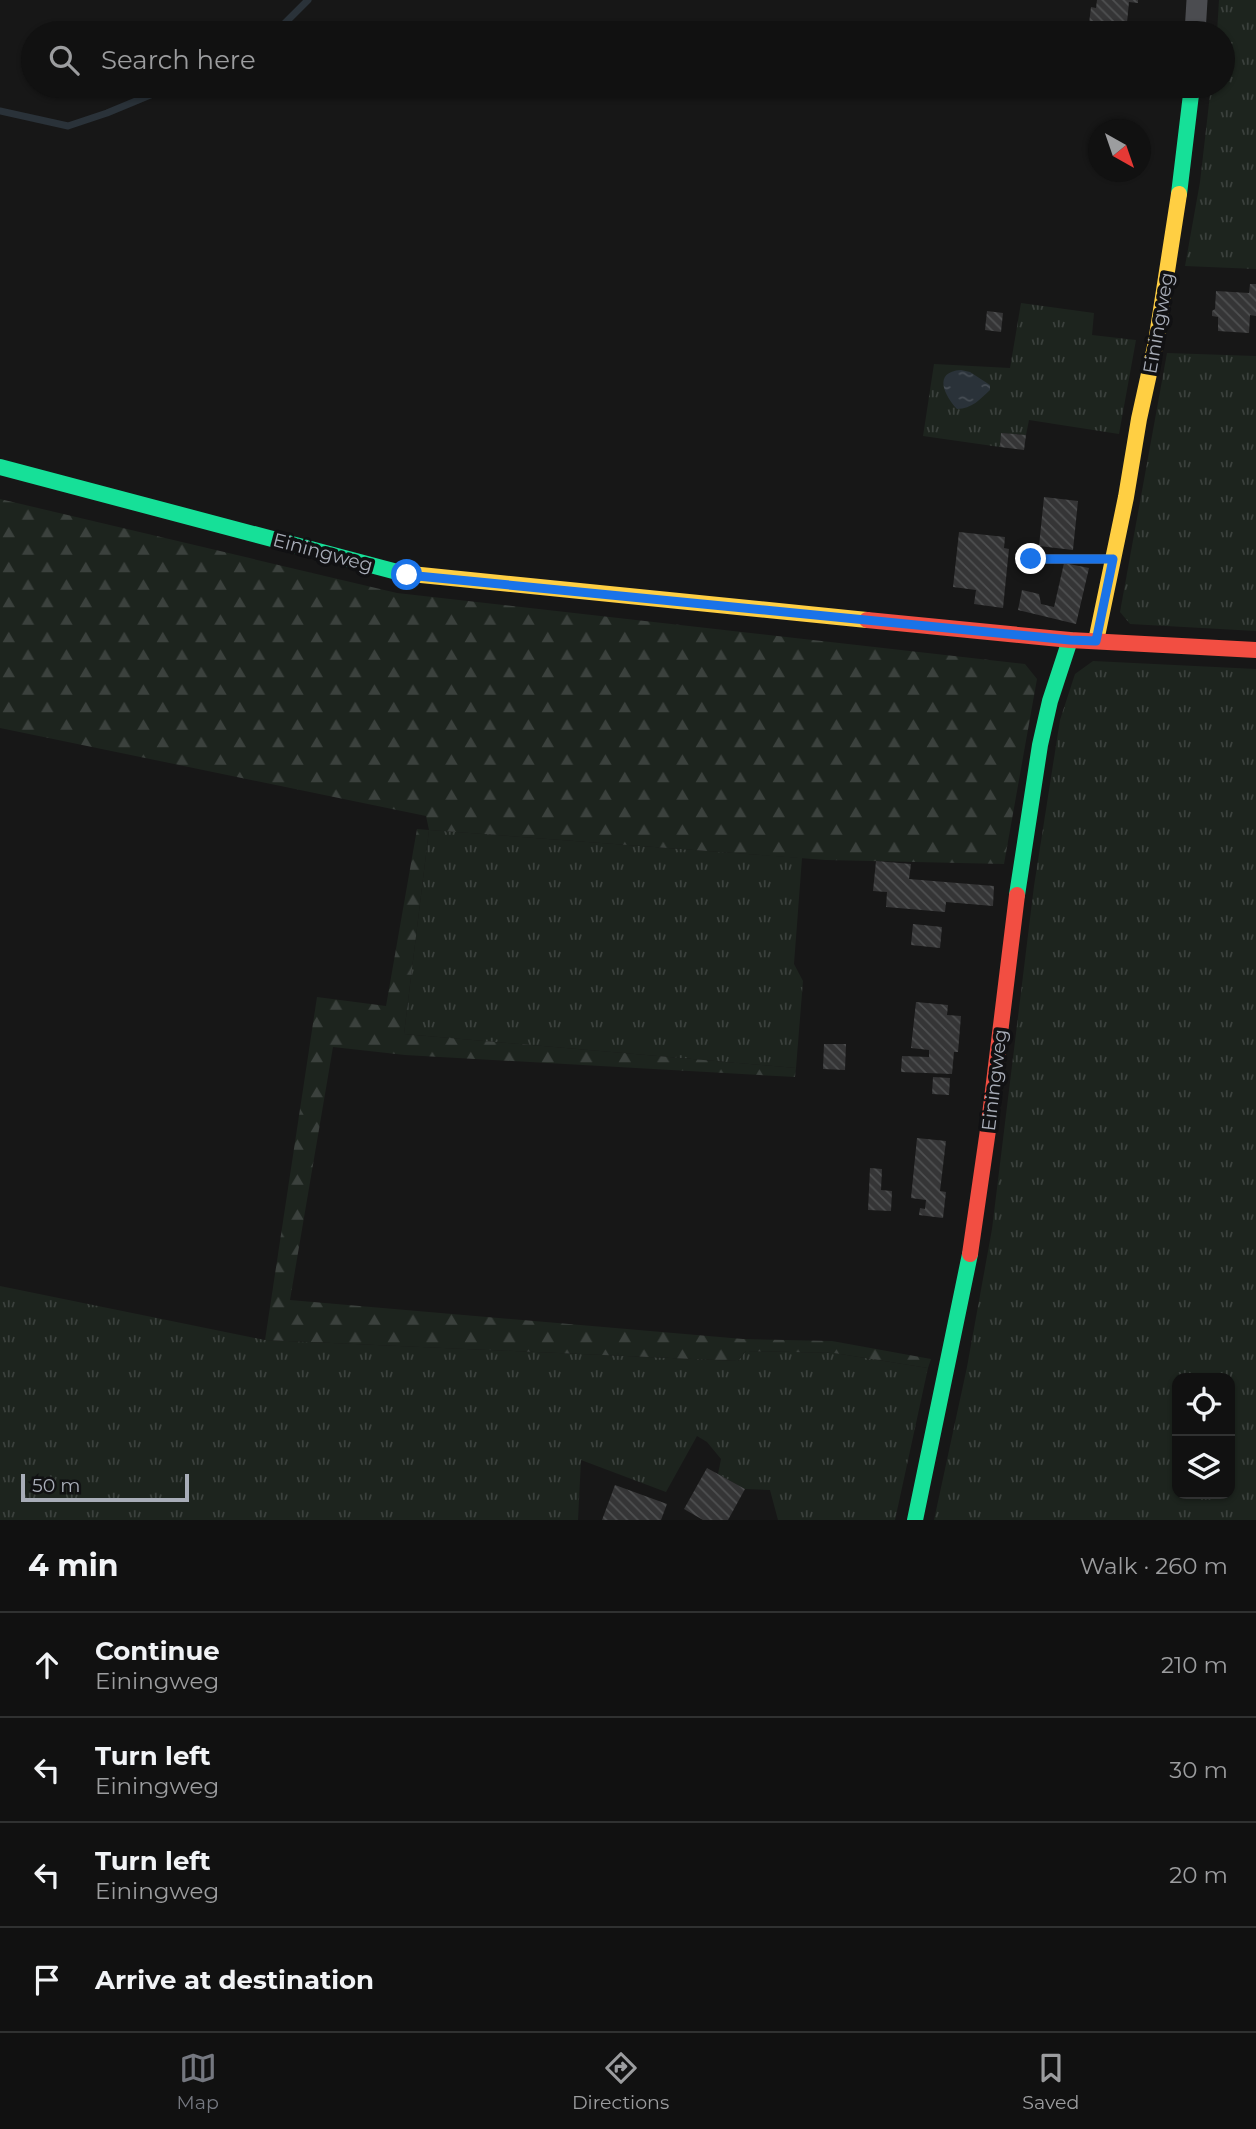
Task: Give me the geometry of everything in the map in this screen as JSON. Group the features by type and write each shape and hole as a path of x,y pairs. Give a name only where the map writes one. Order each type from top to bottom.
{"street":[{"path":"1196,21 1197,0"},
{"name":"Einingweg","path":"1096,641 1156,342 1185,158 1191,98"},
{"name":"Einingweg","path":"0,467 407,575 1070,640 1256,650"},
{"name":"Einingweg","path":"915,1520 970,1252 1021,863 1038,757 1050,701 1070,640"}],"lane":[{"path":"1031,559 1113,559"}],"green space":[{"path":"1219,0 1256,0 1256,269 1185,266 1200,182 1210,98 1235,98 1235,21 1218,21"},
{"path":"1021,303 1094,313 1092,335 1136,340 1119,434 1029,420 1026,435 1001,433 1000,447 923,436 934,364 1010,368"},
{"path":"1167,353 1256,356 1256,631 1130,624 1120,612"},
{"path":"0,499 397,593 1025,664 1037,679 1004,864 826,860 429,830 426,816 0,728"},
{"path":"1093,661 1256,669 1256,1520 934,1520 967,1367 992,1229 1034,886 1060,720 1075,674"},
{"path":"417,829 429,830 404,1034 796,1068 795,1077 405,1055 333,1047 290,1300 743,1339 832,1341 931,1359 928,1368 834,1353 746,1351 738,1361 265,1340 317,997 386,1006"},
{"path":"429,830 802,858 794,964 803,981 796,1068 404,1034"},
{"path":"0,1286 265,1340 738,1361 746,1351 834,1353 928,1368 895,1520 778,1520 770,1490 745,1489 718,1474 721,1459 707,1442 697,1436 666,1492 581,1460 578,1520 0,1520"}],"water":[{"path":"961,370 970,372 990,385 990,390 971,405 957,409 948,398 944,380 946,375"}],"building":[{"path":"1097,0 1138,0 1138,3 1129,2 1127,21 1089,21 1091,7 1096,8"},
{"path":"1250,284 1256,284 1256,316 1250,315 1249,333 1218,331 1218,317 1212,316 1216,291 1249,293"},
{"path":"987,311 1003,313 1001,332 985,330"},
{"path":"1001,433 1026,435 1024,450 1000,447"},
{"path":"1044,497 1078,501 1073,550 1039,546"},
{"path":"959,532 1005,537 1004,548 1009,549 1003,608 974,604 976,590 953,587"},
{"path":"1064,563 1089,568 1076,624 1018,610 1022,590 1039,594 1041,604 1054,607"},
{"path":"876,861 911,864 909,879 994,886 993,906 946,902 945,912 886,907 887,892 873,891"},
{"path":"913,924 942,927 940,948 911,945"},
{"path":"916,1002 948,1005 947,1015 961,1016 958,1052 954,1052 952,1074 901,1072 902,1056 929,1057 929,1050 911,1048"},
{"path":"824,1044 846,1044 845,1070 823,1069"},
{"path":"933,1077 950,1078 949,1095 932,1094"},
{"path":"917,1138 946,1141 940,1191 946,1192 943,1218 919,1215 920,1208 925,1209 926,1200 911,1198"},
{"path":"870,1168 882,1169 881,1190 892,1191 891,1211 868,1210"},
{"path":"707,1468 745,1489 728,1520 703,1520 684,1509"},
{"path":"615,1485 667,1504 661,1520 602,1520"}],"waterway":[{"path":"287,21 308,0"},
{"path":"0,111 68,126 143,98"}],"traffic: fast":[{"path":"1179,194 1191,98"},
{"path":"0,467 401,573"},
{"path":"1017,895 1040,745 1050,701 1070,640"},
{"path":"915,1520 970,1254"}],"traffic: slow":[{"path":"1096,641 1156,342 1179,194"},
{"path":"401,573 867,620"}],"traffic: jam":[{"path":"867,620 1070,640 1256,650"},
{"path":"970,1254 1017,895"}],"route":[{"path":"407,575 1096,641 1113,559 1031,559"}]}
